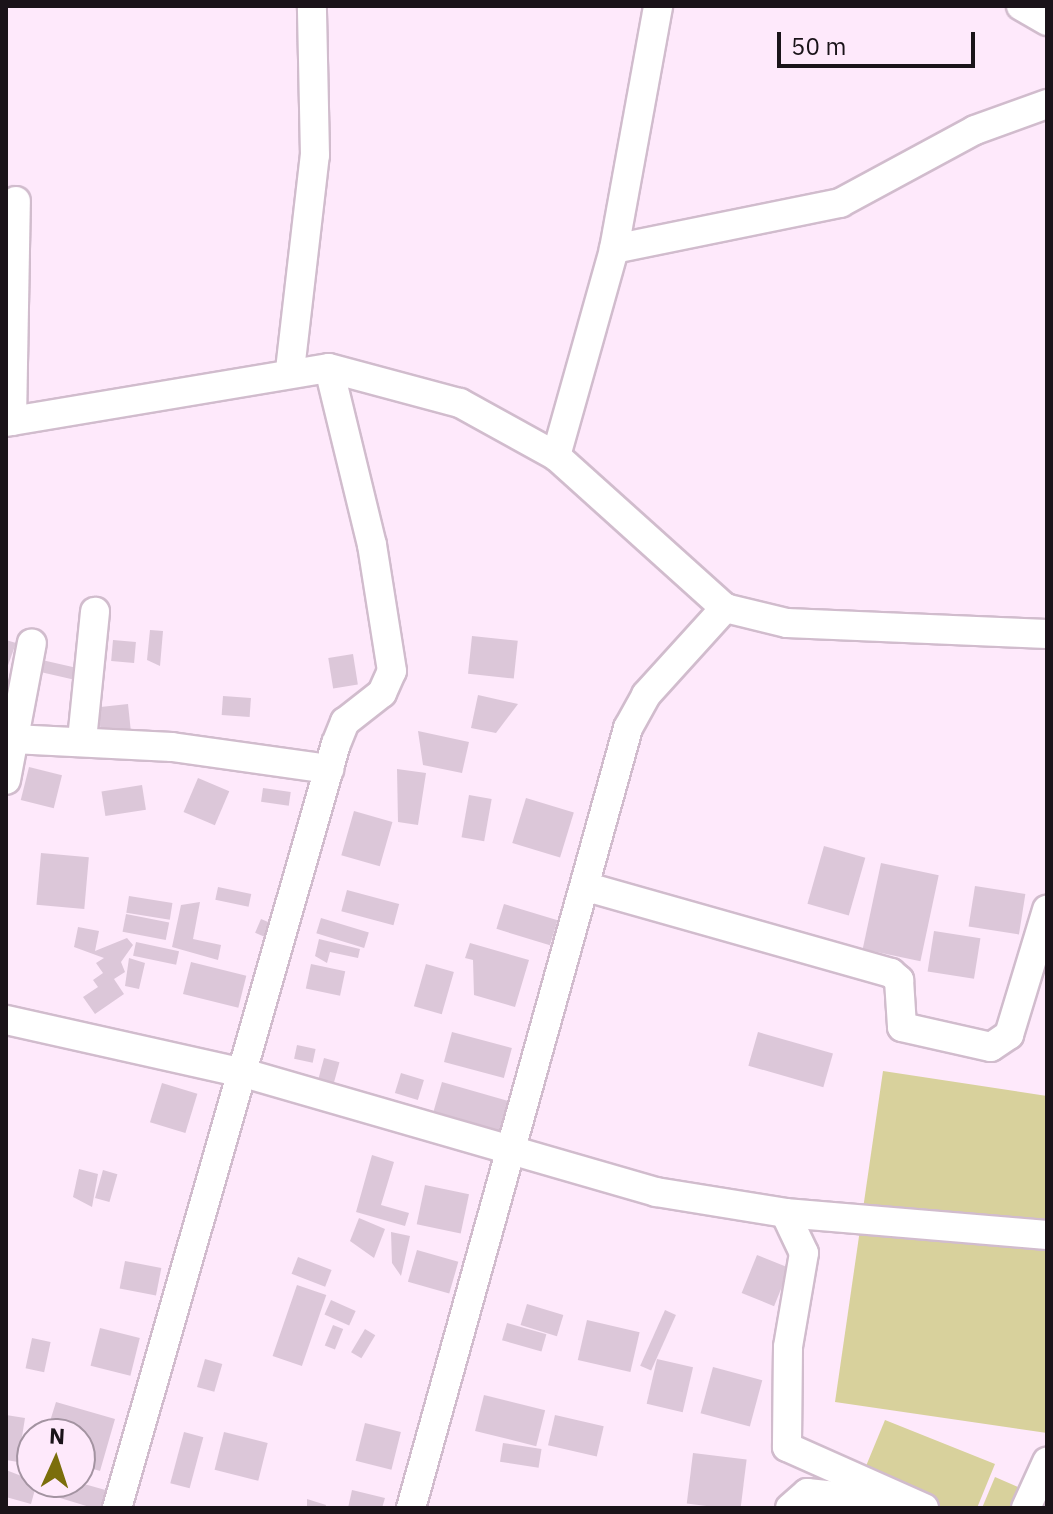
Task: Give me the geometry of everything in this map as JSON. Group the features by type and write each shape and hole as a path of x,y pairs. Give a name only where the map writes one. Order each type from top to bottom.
{"street":[{"path":"290,370 315,155 312,6"},
{"path":"556,456 614,249 658,6"},
{"path":"1021,6 1047,21"},
{"path":"614,249 840,203 975,130 1047,104"},
{"path":"16,201 9,422 290,370 329,368 460,403 556,456 725,608 787,623 1047,634"},
{"path":"117,1508 329,769 345,722 382,693 392,671 372,545 329,368"},
{"path":"411,1508 587,887 628,728 646,695 725,608"},
{"path":"82,740 95,612"},
{"path":"6,780 32,643"},
{"path":"13,739 82,740 329,769"},
{"path":"587,887 891,973 899,980 902,1027 991,1047 1009,1035 1047,910"},
{"path":"6,1020 244,1073 656,1192 785,1213 1047,1235"},
{"path":"785,1213 804,1253 788,1347 787,1447 922,1507"},
{"path":"1026,1508 1047,1462"},
{"path":"790,1508 807,1493 825,1492 922,1507"}],"shaded area":[{"path":"883,1071 1047,1096 1047,1433 835,1402"},
{"path":"885,1420 995,1464 977,1508 921,1508 859,1483"},
{"path":"995,1477 1018,1487 1009,1508 982,1508"}],"building":[{"path":"150,630 163,631 160,666 147,660"},
{"path":"472,636 518,641 514,679 468,674"},
{"path":"6,640 16,643 6,671"},
{"path":"113,640 136,642 134,663 111,661"},
{"path":"353,654 358,685 333,689 328,658"},
{"path":"42,660 77,668 74,680 39,672"},
{"path":"478,695 518,704 496,733 471,728"},
{"path":"223,696 251,698 250,717 222,715"},
{"path":"128,704 131,731 101,734 98,707"},
{"path":"418,731 469,742 462,773 423,765"},
{"path":"29,767 62,775 54,808 21,800"},
{"path":"397,769 426,773 418,825 398,822"},
{"path":"198,778 229,791 215,825 184,812"},
{"path":"142,785 146,810 105,816 102,791"},
{"path":"263,788 291,792 289,806 261,802"},
{"path":"469,795 492,799 484,841 462,837"},
{"path":"526,798 574,813 560,858 512,843"},
{"path":"354,811 392,822 380,866 341,855"},
{"path":"824,846 865,858 849,916 807,904"},
{"path":"41,853 89,857 84,909 36,905"},
{"path":"881,863 939,875 920,961 863,949"},
{"path":"975,886 1025,894 1019,934 969,926"},
{"path":"218,887 251,894 249,907 215,900"},
{"path":"347,890 399,904 393,925 341,911"},
{"path":"129,896 172,903 170,920 126,913"},
{"path":"200,902 193,939 221,945 218,960 172,947 181,905"},
{"path":"504,904 558,920 550,945 496,929"},
{"path":"126,914 169,922 166,940 123,932"},
{"path":"321,918 369,933 364,948 316,933"},
{"path":"261,919 273,924 267,938 255,933"},
{"path":"78,927 99,931 95,951 127,938 133,945 121,962 125,972 114,979 124,994 95,1014 83,997 98,987 93,980 103,973 96,963 104,958 74,947"},
{"path":"934,931 980,938 974,979 928,971"},
{"path":"319,939 360,949 358,958 330,952 327,963 315,956"},
{"path":"136,942 179,951 176,965 133,956"},
{"path":"470,943 529,960 515,1007 474,995 473,960 465,958"},
{"path":"129,958 145,963 139,989 125,986"},
{"path":"191,962 246,976 238,1008 183,994"},
{"path":"311,964 345,971 340,996 306,988"},
{"path":"426,964 454,972 442,1014 414,1006"},
{"path":"452,1032 512,1048 504,1078 444,1062"},
{"path":"758,1032 833,1053 823,1087 748,1066"},
{"path":"297,1045 316,1049 313,1063 294,1059"},
{"path":"324,1058 339,1062 334,1084 318,1080"},
{"path":"401,1073 424,1080 418,1100 395,1093"},
{"path":"442,1082 513,1102 504,1133 433,1113"},
{"path":"162,1083 197,1094 185,1133 150,1122"},
{"path":"372,1155 394,1162 381,1205 409,1213 405,1226 356,1212"},
{"path":"79,1169 98,1174 92,1207 73,1197"},
{"path":"103,1170 117,1174 109,1202 95,1198"},
{"path":"425,1185 469,1194 461,1233 417,1224"},
{"path":"359,1218 385,1229 374,1258 350,1241"},
{"path":"391,1232 410,1236 401,1276 392,1263"},
{"path":"417,1250 458,1262 449,1294 408,1282"},
{"path":"757,1255 789,1268 774,1306 742,1293"},
{"path":"298,1257 332,1270 325,1287 292,1274"},
{"path":"125,1261 161,1268 156,1296 120,1288"},
{"path":"297,1285 326,1295 302,1366 273,1356"},
{"path":"331,1300 356,1311 349,1326 324,1315"},
{"path":"527,1304 563,1315 557,1336 521,1325"},
{"path":"665,1310 676,1315 651,1371 640,1366"},
{"path":"587,1320 640,1332 630,1372 578,1360"},
{"path":"507,1323 546,1334 541,1352 502,1340"},
{"path":"333,1325 343,1329 335,1350 325,1345"},
{"path":"100,1328 140,1338 130,1376 91,1366"},
{"path":"365,1329 375,1335 361,1358 351,1352"},
{"path":"32,1338 51,1342 44,1372 26,1368"},
{"path":"205,1359 222,1364 214,1392 197,1387"},
{"path":"657,1359 693,1367 683,1412 647,1404"},
{"path":"713,1367 762,1380 750,1427 701,1413"},
{"path":"484,1395 545,1410 536,1446 475,1431"},
{"path":"56,1402 115,1419 100,1471 96,1470 96,1418 51,1418"},
{"path":"6,1415 25,1418 16,1418 16,1462 6,1460"},
{"path":"555,1415 604,1426 597,1456 548,1445"},
{"path":"365,1423 401,1432 391,1470 356,1461"},
{"path":"184,1432 203,1437 190,1488 170,1483"},
{"path":"224,1432 268,1443 258,1481 215,1470"},
{"path":"503,1443 542,1449 539,1468 500,1462"},
{"path":"693,1453 747,1460 741,1508 687,1504"},
{"path":"6,1470 16,1474 16,1498 33,1498 31,1504 6,1497"},
{"path":"96,1487 109,1491 104,1508 93,1508 60,1498 96,1498"},
{"path":"352,1490 385,1498 382,1508 348,1508"},
{"path":"307,1499 326,1505 325,1508 307,1508"}]}
